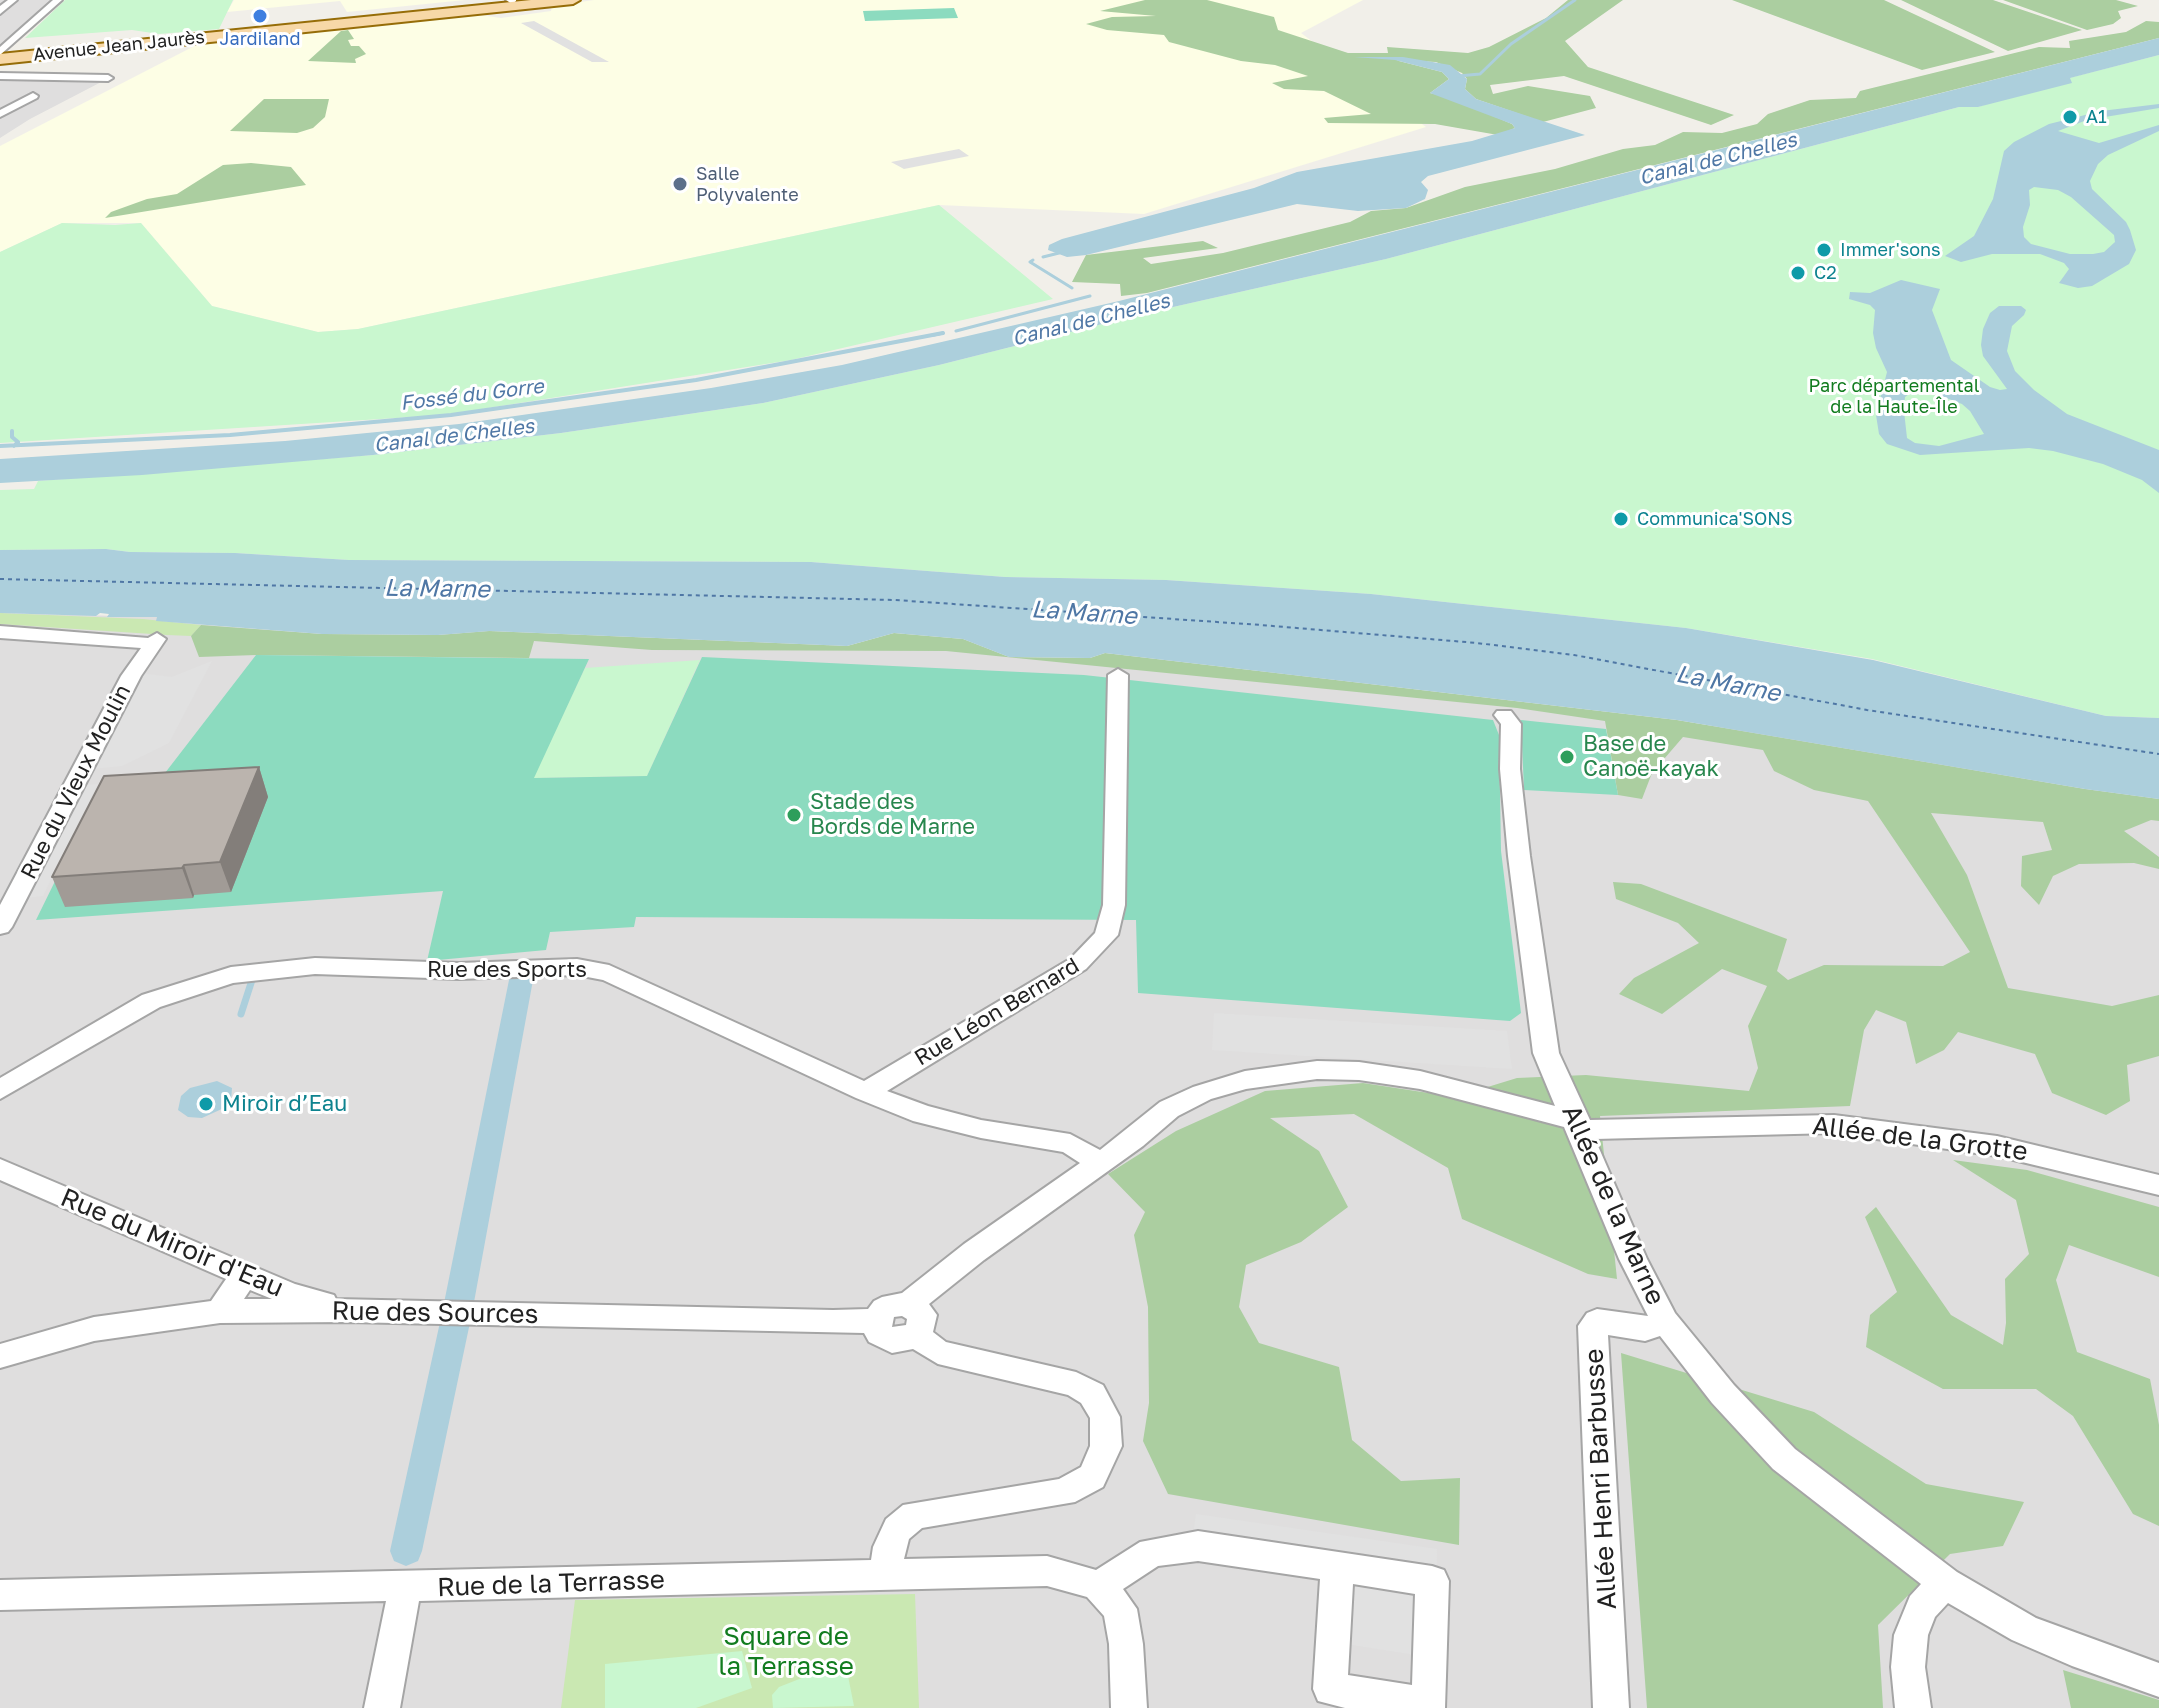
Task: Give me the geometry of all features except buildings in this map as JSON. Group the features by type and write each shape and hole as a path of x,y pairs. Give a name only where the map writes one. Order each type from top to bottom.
{"main road":[{"name":"Avenue Jean Jaurès","path":"0,55 517,0"},
{"name":"Avenue Jean Jaurès","path":"0,55 573,0"}],"street":[{"path":"0,55 58,0"},
{"path":"0,76 108,78"},
{"path":"0,114 33,96 11,96"},
{"name":"Rue du Vieux Moulin","path":"0,632 155,642 131,676 3,917"},
{"name":"Rue Léon Bernard","path":"865,1092 1078,964 1106,935 1114,905 1118,675"},
{"name":"Allée de la Marne","path":"1504,715 1511,724 1510,769 1546,1053 1633,1259 1665,1321 1723,1394 1784,1459 1945,1583 2024,1629 2072,1650 2159,1680"},
{"name":"Rue des Sports","path":"0,1090 151,1001 231,975 315,966 459,971 577,967 609,973 865,1092 922,1114 981,1129 1070,1144 1101,1163"},
{"name":"Allée de la Grotte","path":"1101,1163 1169,1109 1202,1093 1275,1073 1317,1070 1359,1071 1420,1080 1579,1126 1849,1126 1997,1146 2159,1185"},
{"path":"908,1304 922,1315 920,1330 915,1335 892,1341 879,1334 876,1321 884,1309 908,1304 974,1252 1101,1163"},
{"name":"Rue du Miroir d'Eau","path":"0,1169 289,1294 347,1310"},
{"path":"220,1311 245,1275"},
{"name":"Rue des Sources","path":"0,1356 94,1329 220,1311 347,1310 876,1321"},
{"name":"Allée Henri Barbusse","path":"1611,1708 1593,1326 1597,1321 1645,1329 1665,1321"},
{"path":"886,1575 889,1547 897,1529 914,1515 1064,1492 1092,1477 1106,1446 1105,1417 1092,1394 1076,1384 938,1352 915,1335"},
{"path":"1129,1708 1126,1644 1120,1609 1099,1586 1152,1552 1198,1546 1432,1581 1429,1704 1330,1689 1337,1568"},
{"name":"Rue de la Terrasse","path":"0,1595 1047,1571 1073,1576 1099,1586"},
{"path":"1913,1708 1908,1667 1911,1635 1922,1607 1945,1583"},
{"path":"382,1708 405,1588"}],"shaded area":[{"path":"0,0 53,0 0,47"},
{"path":"234,0 465,0 347,12 340,1 227,12"},
{"path":"594,0 1363,0 1301,33 1426,127 1144,214 939,205 358,329 318,332 212,306 141,223 62,223 0,252 0,146 208,39 474,14 501,18 551,11 552,6"},
{"path":"534,21 609,62 592,62 521,23"},
{"path":"0,78 107,79 0,138"},
{"path":"959,149 969,156 904,169 891,162"},
{"path":"0,613 157,617 157,621 322,634 438,635 489,631 847,646 963,639 1009,657 1268,672 1738,729 2159,799 2159,1708 0,1708"},
{"path":"212,661 169,743 122,766 91,769 140,673 172,677"},
{"path":"98,784 43,896 25,898 81,785"},
{"path":"1214,1013 1507,1031 1512,1069 1212,1050"},
{"path":"1196,1514 1437,1549 1435,1658 1314,1639 1319,1577 1190,1557"}],"green space":[{"path":"65,0 233,0 219,29 159,34 132,30 25,38"},
{"path":"1145,0 1207,0 1274,17 1278,30 1348,53 1388,53 1387,47 1468,53 1489,47 1546,18 1568,0 1623,0 1565,41 1588,67 1734,115 1711,125 1564,76 1490,85 1493,94 1528,86 1590,96 1596,108 1543,122 1476,99 1465,89 1467,79 1462,73 1436,62 1395,60 1442,72 1449,79 1430,93 1450,98 1515,128 1498,135 1435,124 1328,123 1324,118 1371,114 1324,91 1284,89 1272,83 1308,76 1275,65 1241,61 1169,42 1164,35 1107,30 1086,24 1112,17 1156,16 1100,11"},
{"path":"1732,0 1884,0 1995,52 1922,70"},
{"path":"1901,0 1993,0 2082,30 2008,51"},
{"path":"2003,0 2116,0 2138,6 2118,11 2121,18 2113,24 2087,30"},
{"path":"954,8 958,18 865,21 863,11"},
{"path":"2146,21 2159,22 2159,38 1147,293 1121,296 1120,284 1072,282 1086,255 1203,241 1218,248 1143,258 1151,264 1223,253 1350,222 1371,211 1406,208 1465,187 1555,169 1623,149 1655,145 1683,132 1722,133 1757,124 1768,114 1810,100 1856,98 1860,91 2039,47 2070,48 2069,41 2126,32"},
{"path":"348,30 354,39 348,40 351,46 359,46 366,54 355,59 356,63 308,61 341,31"},
{"name":"Parc départemental de la Haute-Île","path":"2159,55 2159,718 2106,716 1872,659 1686,628 1371,594 1166,580 1005,577 811,562 349,560 106,549 0,550 0,490 34,489 38,481 373,455 561,433 763,403 939,365 1142,314 1386,259 1959,107 1978,107 2069,78"},
{"path":"264,99 329,99 325,117 313,128 297,133 230,131"},
{"path":"251,163 291,167 306,185 105,218 111,212 147,199 177,194 223,165"},
{"path":"939,205 1053,299 791,360 444,415 0,443 0,252 62,223 141,223 212,306 318,332 358,329"},
{"path":"0,613 143,619 201,625 191,636 167,635 0,624"},
{"path":"201,625 322,634 438,635 489,631 847,646 894,633 963,639 1009,657 1090,658 1105,653 1677,720 2159,799 2159,821 2151,820 2124,831 2159,857 2159,869 2134,863 2079,864 2053,876 2039,905 2021,886 2022,856 2052,850 2043,822 1931,813 1967,875 2008,988 2112,1006 2159,995 2159,1056 2127,1065 2130,1101 2106,1115 2052,1093 2035,1054 1958,1032 1944,1050 1916,1064 1906,1022 1876,1010 1864,1030 1850,1106 1600,1116 1617,1279 1588,1274 1462,1219 1448,1168 1354,1114 1270,1118 1319,1151 1348,1207 1301,1242 1246,1265 1239,1307 1259,1343 1339,1367 1352,1440 1401,1481 1460,1478 1459,1545 1168,1494 1143,1441 1149,1403 1148,1307 1134,1235 1145,1212 1108,1174 1176,1131 1265,1091 1363,1083 1455,1097 1517,1078 1586,1075 1749,1091 1758,1068 1748,1026 1767,986 1722,969 1662,1014 1619,994 1634,978 1699,943 1678,923 1616,899 1613,882 1641,884 1787,939 1777,971 1788,980 1824,965 1943,966 1970,952 1868,801 1814,790 1774,771 1763,750 1683,737 1652,773 1642,799 1618,795 1605,721 1517,708 946,651 652,650 534,641 529,658 199,657 191,636"},
{"name":"Stade des Bords de Marne","path":"256,655 589,659 534,778 647,776 702,657 1084,675 1493,720 1499,735 1501,851 1521,1013 1510,1021 1138,993 1136,920 636,917 634,927 550,932 546,950 427,961 443,891 36,920 105,779 165,773"},
{"path":"700,660 647,776 533,778 585,668"},
{"name":"Base de Canoë-kayak","path":"1521,720 1606,729 1618,795 1524,790"},
{"path":"1953,1160 2027,1170 2159,1207 2159,1277 2069,1245 2056,1280 2077,1352 2150,1379 2159,1425 2159,1526 2133,1514 2073,1416 2036,1389 1943,1389 1866,1347 1870,1315 1897,1292 1865,1217 1876,1207 1951,1315 2003,1345 2005,1279 2029,1254 2016,1200"},
{"path":"1621,1353 1814,1412 1926,1484 2024,1502 2003,1546 1950,1554 1878,1625 1883,1708 1647,1708"},
{"name":"Square de la Terrasse","path":"915,1594 919,1708 561,1708 575,1600"},
{"path":"742,1651 752,1688 696,1708 605,1708 605,1664"},
{"path":"845,1661 854,1706 773,1708 772,1695 779,1687"},
{"path":"2063,1670 2159,1700 2159,1708 2071,1708"}],"water":[{"name":"Canal de Chelles","path":"2159,38 2159,55 2070,78 2072,83 1978,107 1959,107 1386,259 1142,314 939,365 763,403 561,433 373,455 142,475 0,483 0,459 285,441 459,424 711,388 842,365 1119,301"},
{"path":"1354,57 1403,57 1450,65 1467,79 1465,89 1476,99 1585,135 1428,176 1421,182 1428,190 1425,199 1406,208 1358,211 1297,204 1086,255 1067,257 1048,250 1049,245 1062,239 1254,188 1297,172 1472,141 1515,128 1512,124 1430,93 1449,79 1442,72 1395,60"},
{"path":"2159,104 2159,108 2087,120 2058,131 2099,143 2159,125 2159,131 2108,155 2098,164 2090,181 2092,189 2126,222 2130,230 2136,250 2129,264 2092,286 2078,288 2059,283 2069,269 2064,263 2040,254 1992,254 1961,262 1945,256 1974,236 1993,199 2004,151 2014,142 2049,124 2101,111","holes":["2034,187 2058,190 2071,197 2114,235 2115,242 2104,252 2070,254 2031,244 2024,237 2023,227 2030,205 2029,190"]},
{"path":"1901,280 1940,289 1932,310 1951,360 1990,387 2000,390 2007,389 1983,356 1983,329 1990,313 1999,306 2021,306 2026,310 2012,326 2007,351 2015,371 2034,390 2067,414 2159,450 2159,493 2142,480 2103,464 2053,451 2029,448 1920,455 1887,444 1879,434 1876,415 1887,372 1873,333 1875,310 1870,305 1849,299 1850,292 1870,293","holes":["1913,391 1928,391 1962,404 1984,434 1939,446 1915,443 1907,438 1905,397"]},
{"name":"La Marne","path":"106,549 349,560 811,562 1005,577 1166,580 1371,594 1686,628 1873,660 2106,716 2159,718 2159,799 1677,720 1105,653 1090,658 1009,657 963,639 894,633 847,646 490,631 438,635 322,634 156,621 157,617 107,617 109,614 100,613 96,616 0,613 0,550"},
{"path":"217,1081 232,1088 231,1101 224,1108 202,1118 188,1117 178,1110 181,1096 190,1088"}],"waterway":[{"path":"1458,76 1480,74 1511,44 1575,0"},
{"name":"Fossé du Gorre","path":"1043,257 1059,253"},
{"name":"Fossé du Gorre","path":"1033,260 1030,262 1072,288"},
{"name":"Fossé du Gorre","path":"956,331 1090,296"},
{"name":"Fossé du Gorre","path":"15,445 230,435 451,415 696,380 943,333 934,335"},
{"path":"12,431 12,437 18,442 15,445"},
{"name":"Fossé du Gorre","path":"0,446 15,445"},
{"path":"241,1014 252,980"},
{"path":"406,1551 457,1313 521,980"}],"ferry route":[{"path":"0,579 895,600 1261,625 1477,643 1574,655 1867,710 2159,754"}],"place":[{"name":"Jardiland","path":"260,16"},
{"name":"A1","path":"2070,117"},
{"name":"Salle Polyvalente","path":"680,184"},
{"name":"Immer'sons","path":"1824,250"},
{"name":"C2","path":"1798,273"},
{"name":"Communica'SONS","path":"1621,519"},
{"name":"Base de Canoë-kayak","path":"1567,757"},
{"name":"Stade des Bords de Marne","path":"794,815"},
{"name":"Miroir d’Eau","path":"206,1104"}]}
